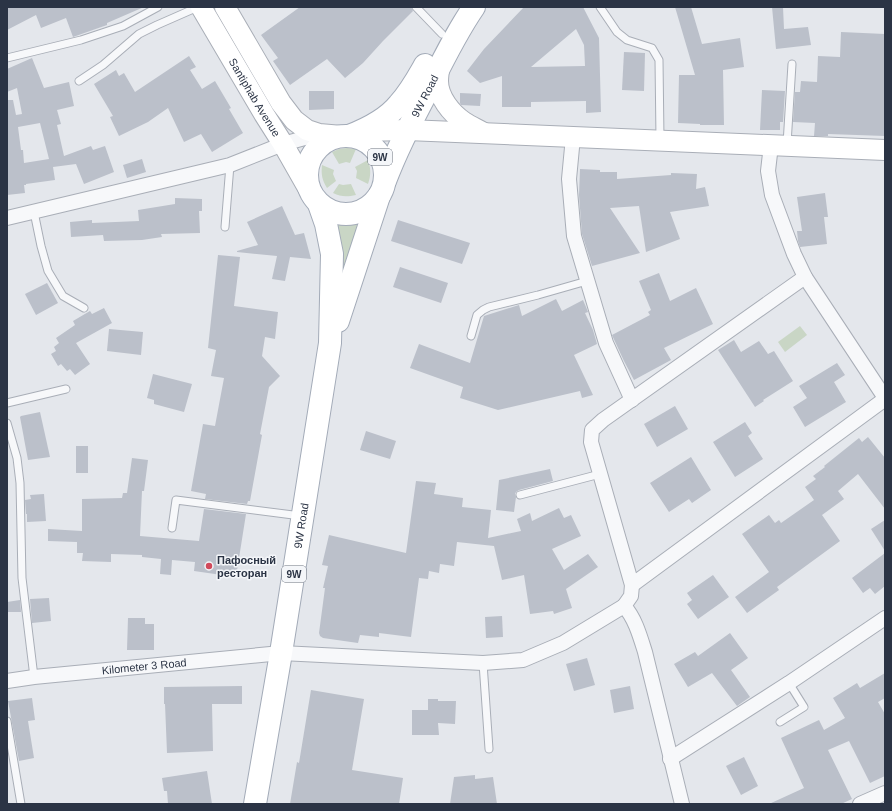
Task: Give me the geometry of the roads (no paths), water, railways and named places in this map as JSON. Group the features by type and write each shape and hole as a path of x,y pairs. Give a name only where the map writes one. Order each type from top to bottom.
{"main road":[{"name":"9W Road","path":"255,804 304,516 330,343 332,254 326,224 306,175 309,161 322,144 335,138 351,135 384,118 398,106 410,90 442,34 465,10"},
{"name":"9W Road","path":"330,343 392,163 465,10"},
{"name":"9W Road","path":"314,196 325,209 338,214 352,214 371,205 382,191 385,174 379,154 374,148 363,140 351,135"}],"street":[{"name":"Santiphab Avenue","path":"201,7 314,196"},
{"name":"Santiphab Avenue","path":"225,7 281,103 294,120 307,130 319,134 351,135 407,130 885,150"},
{"path":"440,65 438,81 440,93 444,101 464,122 485,134"},
{"path":"7,218 230,165 283,144 319,134"},
{"path":"572,137 569,179 574,236 606,343 632,400"},
{"path":"632,585 885,398 805,277 794,254 772,195 768,171 779,146"},
{"path":"682,804 645,652 637,628 629,611 624,606 631,596 632,585 600,474 592,442 592,430 603,420 805,277"},
{"name":"Kilometer 3 Road","path":"7,681 34,677 281,653 484,663 523,660 563,643 624,606"},
{"path":"670,759 789,683 885,618"},
{"path":"860,804 880,798"}],"lane":[{"path":"7,58 81,40 123,26 158,7"},
{"path":"79,81 103,65 139,34 198,7"},
{"path":"416,7 442,34"},
{"path":"600,7 617,32 627,40 652,48 659,60 660,141"},
{"path":"779,146 792,64"},
{"path":"225,227 230,165"},
{"path":"34,212 40,246 48,271 62,296 84,308"},
{"path":"471,336 477,315 489,307 587,281"},
{"path":"7,403 66,389"},
{"path":"7,423 16,458 20,483 22,578 34,677"},
{"path":"520,496 600,474"},
{"path":"172,528 176,500 304,516"},
{"path":"484,663 489,749"},
{"path":"780,722 804,707 789,683"},
{"path":"7,721 21,804"}],"place":[{"name":"Пафосный ресторан","path":"209,566"}]}
